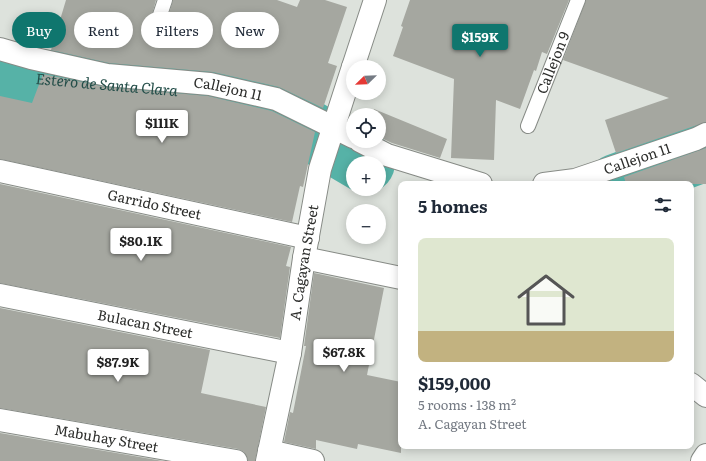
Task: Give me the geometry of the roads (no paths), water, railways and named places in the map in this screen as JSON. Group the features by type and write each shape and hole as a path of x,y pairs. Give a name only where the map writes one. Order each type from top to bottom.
{"street":[{"name":"A. Cagayan Street","path":"355,60 375,0"},
{"name":"Callejon 11","path":"0,49 31,58 107,74 210,84 269,97 276,99 333,130 346,135"},
{"name":"A. Cagayan Street","path":"268,456 290,353 320,169 346,89"},
{"name":"Callejon 11","path":"568,181 576,180 696,139 706,134"},
{"path":"374,148 387,155 471,181"},
{"name":"Garrido Street","path":"0,171 306,248 398,277"},
{"name":"Bulacan Street","path":"0,295 290,353"},
{"path":"694,386 706,396"},
{"name":"Mabuhay Street","path":"0,420 236,461"},
{"path":"702,461 706,455"},
{"path":"268,456 313,461"}],"lane":[{"path":"161,12 165,0"},
{"name":"Callejon 9","path":"528,126 578,0"}],"waterway":[{"name":"Estero de Santa Clara","path":"0,76 221,95 285,116 353,156"},
{"name":"Estero de Santa Clara","path":"624,181 706,151"}]}
